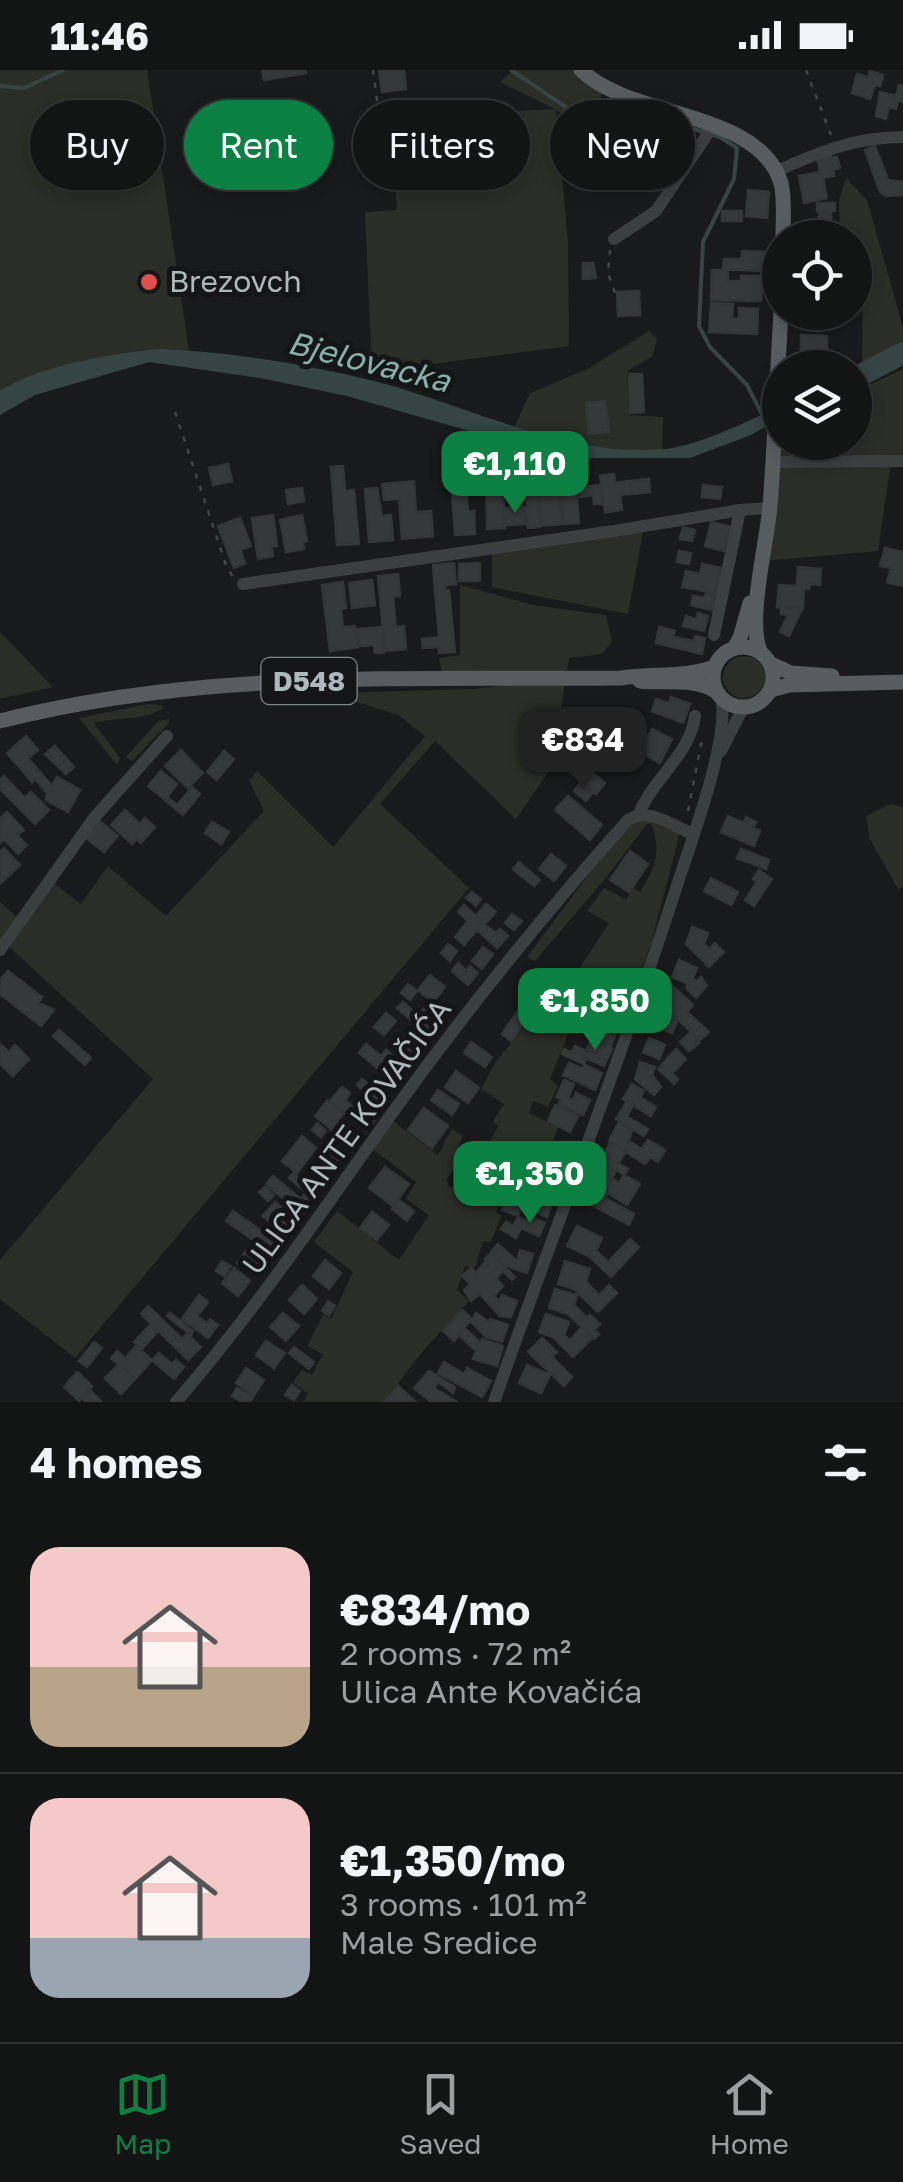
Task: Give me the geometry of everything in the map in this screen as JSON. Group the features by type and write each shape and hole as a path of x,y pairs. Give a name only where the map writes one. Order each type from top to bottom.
{"main road":[{"path":"581,70 605,90 734,133 761,152 776,171 782,188 783,220"},
{"path":"771,690 766,658 755,630 770,508 779,330"},
{"path":"719,694 714,684 714,667 740,638 763,561"},
{"path":"734,648 752,647 792,673 880,682"},
{"name":"D548","path":"0,721 104,699 230,684 621,678 714,667"},
{"name":"D548","path":"621,678 709,686 737,706 747,707"},
{"path":"747,707 757,704 771,690 789,685 903,682"}],"street":[{"path":"614,239 656,212 713,126"},
{"path":"776,171 835,146 874,137 903,137"},
{"path":"772,462 903,461"},
{"path":"243,584 770,508"},
{"path":"714,635 740,510"},
{"path":"494,1402 613,1078 694,835 713,767 722,714 719,694"},
{"path":"713,767 747,707"},
{"name":"ULICA ANTE KOVAČIĆA","path":"176,1402 273,1282 479,998 616,833 639,814 644,800 683,750 695,716"},
{"path":"0,950 94,818 167,736"},
{"path":"639,814 694,835"}],"path":[{"path":"373,70 377,100"},
{"path":"806,70 835,146"},
{"path":"614,239 608,273 615,293"},
{"path":"175,412 226,565 236,583 243,584"}],"shaded area":[{"path":"0,70 147,70 151,100 30,100 30,190 164,190 164,183 190,357 103,363 0,409"},
{"path":"514,70 581,70 605,90 599,100 550,100 550,107 500,82"},
{"path":"550,109 550,190 563,190 568,242 569,346 372,372 365,212 397,210 395,190 530,190 530,110"},
{"path":"846,178 867,200 903,327 903,349 872,359 872,350 862,350 862,330 872,330 872,220 840,220 839,200"},
{"path":"649,331 657,339 652,357 627,371 629,415 663,417 662,456 590,456 512,432 530,393 589,368"},
{"path":"896,346 902,365 872,376 872,358"},
{"path":"159,349 297,364 413,392 556,438 629,450 678,447 762,415 762,429 690,458 579,458 542,452 347,396 260,378 149,362 35,395 0,415 0,391 34,374 99,357"},
{"path":"903,369 903,461 891,461 878,551 763,561 777,460 872,460 872,383"},
{"path":"644,526 628,614 492,587 492,549"},
{"path":"460,585 534,605 606,615 612,642 602,654 569,658 559,720 578,729 516,819 435,741 380,804 469,888 75,1358 0,1299 0,1260 153,1079 5,943 0,949 0,902 18,918 50,880 81,904 108,866 166,916 264,811 249,781 257,771 333,847 425,736 398,715 330,693 473,689 548,680 443,680 439,658 460,655"},
{"path":"0,632 53,687 0,699"},
{"path":"744,656 759,662 765,677 759,692 744,698 729,692 723,677 729,662"},
{"path":"148,704 163,708 139,717 94,723 120,758 117,765 79,718"},
{"path":"170,718 132,761 126,757 157,722"},
{"path":"891,804 903,807 903,887 898,889 870,839 866,816"},
{"path":"642,816 680,833 652,940 626,1016 594,1008 583,1032 570,1029 550,1079 558,1086 548,1107 533,1101 529,1113 558,1127 549,1152 516,1147 496,1212 501,1216 491,1242 483,1241 475,1268 465,1266 457,1290 469,1301 422,1352 384,1402 303,1402 308,1394 293,1382 302,1370 312,1375 323,1354 307,1346 323,1315 331,1319 353,1272 314,1242 337,1211 399,1260 429,1215 406,1199 416,1182 370,1147 389,1118 438,1155 452,1129 463,1136 457,1151 462,1155 446,1180 449,1186 464,1193 498,1126 493,1121 504,1104 481,1089 495,1063 543,1003 564,1016 578,995 567,987 609,923 587,911 604,888 626,899 633,888 640,892 655,859 651,824 647,824 535,961 527,957 619,834"}],"building":[{"path":"262,70 305,70 306,73 264,80"},
{"path":"379,70 404,70 406,89 382,92"},
{"path":"870,71 883,75 870,99 852,93 857,74 868,78"},
{"path":"899,85 903,86 903,102 898,100 896,109 889,107 886,119 876,116 880,92 896,96"},
{"path":"875,146 888,180 903,182 903,195 886,196 880,192 865,150"},
{"path":"831,154 831,158 837,157 840,168 833,170 834,176 823,178 827,198 804,203 799,176 820,172 817,157"},
{"path":"748,190 769,192 767,218 746,216"},
{"path":"817,203 835,203 835,211 817,211"},
{"path":"722,211 742,211 742,221 722,221"},
{"path":"819,213 831,213 831,220 819,220"},
{"path":"742,251 762,252 762,271 723,269 724,259 742,259"},
{"path":"583,263 593,263 596,278 583,279"},
{"path":"712,270 728,270 728,281 741,281 741,276 762,276 761,301 711,300"},
{"path":"639,291 640,315 618,316 617,292"},
{"path":"711,303 733,304 732,319 739,319 739,308 758,309 757,334 709,332"},
{"path":"801,335 827,336 827,350 801,350"},
{"path":"629,374 642,374 644,412 630,413"},
{"path":"605,401 609,432 589,434 586,403"},
{"path":"524,456 537,456 538,474 525,475"},
{"path":"228,464 232,481 213,485 209,468"},
{"path":"343,466 345,491 354,490 359,544 337,545 331,467"},
{"path":"502,467 505,528 487,529 486,468"},
{"path":"575,473 579,523 564,524 561,495 567,494 560,475"},
{"path":"477,474 479,491 467,492 468,512 474,511 475,534 455,535 451,476"},
{"path":"614,474 615,483 629,481 631,494 620,495 622,510 605,512 600,476"},
{"path":"649,479 650,492 632,494 630,481"},
{"path":"414,481 416,512 431,511 433,536 402,539 399,499 384,500 382,484"},
{"path":"537,483 540,527 528,528 526,484"},
{"path":"601,485 602,504 594,504 593,495 580,497 580,487"},
{"path":"703,485 722,487 720,499 702,497"},
{"path":"302,488 304,501 288,504 286,490"},
{"path":"377,488 382,516 391,515 393,540 369,542 365,489"},
{"path":"560,495 562,524 542,526 540,496"},
{"path":"524,507 525,524 506,525 505,508"},
{"path":"273,515 277,546 272,546 273,556 258,559 252,518"},
{"path":"302,515 307,541 303,542 304,549 286,552 280,520"},
{"path":"240,518 251,546 240,550 245,563 234,568 218,526"},
{"path":"711,522 730,527 724,551 705,546"},
{"path":"683,527 695,530 692,541 680,539"},
{"path":"885,548 903,552 903,586 887,582 891,568 880,566"},
{"path":"679,551 691,553 689,564 677,562"},
{"path":"454,563 456,584 435,591 433,565"},
{"path":"480,563 480,581 459,581 459,564"},
{"path":"702,564 721,568 716,593 682,587 686,571 700,574"},
{"path":"798,567 821,569 820,585 810,584 809,589 804,589 803,609 777,607 779,585 797,586"},
{"path":"398,574 400,596 393,597 396,627 404,626 406,649 385,651 378,576"},
{"path":"372,580 375,605 352,608 349,583"},
{"path":"343,582 343,627 355,626 358,647 330,651 322,585"},
{"path":"449,590 455,652 439,653 439,647 423,648 422,639 439,637 435,591"},
{"path":"706,593 715,595 712,610 691,605 693,596 704,598"},
{"path":"781,608 802,609 789,636 780,632 788,615 781,614"},
{"path":"698,613 708,616 704,631 683,626 686,616 696,619"},
{"path":"382,627 384,653 375,653 374,645 360,646 358,629"},
{"path":"659,627 675,631 673,637 694,641 695,636 705,638 702,654 656,643"},
{"path":"671,697 690,704 683,723 652,711 656,699 669,703"},
{"path":"619,713 631,719 626,727 615,721"},
{"path":"626,727 647,738 652,729 672,739 660,763 619,741"},
{"path":"26,736 38,750 28,758 52,786 57,777 80,790 68,812 46,800 47,793 7,753"},
{"path":"55,746 74,767 66,774 45,754"},
{"path":"181,750 203,773 188,788 165,766"},
{"path":"224,751 234,759 217,780 207,772"},
{"path":"578,761 605,783 596,794 569,771"},
{"path":"161,771 177,784 165,800 148,786"},
{"path":"4,776 25,798 31,792 49,810 35,824 0,789"},
{"path":"580,783 592,793 586,801 574,791"},
{"path":"192,787 200,794 192,804 184,797"},
{"path":"568,796 602,825 590,840 555,810"},
{"path":"167,797 177,805 184,797 192,804 183,815 165,800"},
{"path":"125,810 140,824 145,818 155,827 141,843 137,839 132,844 111,825"},
{"path":"7,812 24,830 17,835 27,845 18,854 4,839 0,843 0,818"},
{"path":"728,816 744,823 746,817 756,822 753,828 760,831 754,846 721,832"},
{"path":"99,821 118,836 104,852 85,837"},
{"path":"212,822 229,832 221,844 205,833"},
{"path":"4,848 20,865 0,884 0,852"},
{"path":"741,849 769,860 766,869 737,858"},
{"path":"630,851 648,864 629,892 610,880"},
{"path":"551,854 566,866 554,881 539,869"},
{"path":"519,862 540,880 534,886 513,869"},
{"path":"759,870 772,879 754,906 745,900 757,882 753,879"},
{"path":"711,878 738,892 731,905 704,891"},
{"path":"472,892 481,899 476,906 466,898"},
{"path":"486,904 496,912 485,924 476,916"},
{"path":"464,905 483,923 464,945 455,937 468,921 458,912"},
{"path":"512,914 522,921 514,930 505,923"},
{"path":"483,923 508,936 497,948 477,930"},
{"path":"692,927 708,933 704,944 709,949 715,943 724,952 709,967 686,944"},
{"path":"448,944 457,951 450,961 441,953"},
{"path":"483,947 493,954 482,969 472,961"},
{"path":"679,960 697,968 693,978 696,982 701,977 707,986 696,998 687,989 687,983 672,977"},
{"path":"458,963 466,971 470,966 478,973 468,985 452,971"},
{"path":"8,971 42,997 38,1003 54,1010 41,1026 0,994 0,980"},
{"path":"430,975 445,987 433,1002 418,990"},
{"path":"530,982 545,993 535,1006 520,995"},
{"path":"408,984 417,991 410,1000 401,993"},
{"path":"671,985 693,1005 687,1012 709,1032 700,1040 657,1000"},
{"path":"403,1002 417,1014 411,1020 397,1008"},
{"path":"522,1005 532,1012 511,1041 502,1034"},
{"path":"425,1007 442,1020 430,1035 413,1022"},
{"path":"662,1011 678,1019 672,1033 655,1026"},
{"path":"386,1013 396,1021 384,1035 374,1027"},
{"path":"608,1022 619,1026 611,1046 586,1036 591,1023 605,1029"},
{"path":"59,1030 91,1058 85,1065 53,1036"},
{"path":"407,1031 423,1043 411,1059 395,1046"},
{"path":"690,1033 699,1043 689,1051 680,1042"},
{"path":"649,1038 665,1045 659,1059 643,1052"},
{"path":"591,1040 612,1049 604,1066 572,1052 575,1046 586,1051"},
{"path":"471,1042 492,1057 485,1067 464,1053"},
{"path":"0,1044 9,1052 15,1045 29,1059 13,1076 0,1064"},
{"path":"366,1044 381,1056 386,1050 406,1066 394,1082 359,1053"},
{"path":"564,1049 586,1059 584,1064 562,1054"},
{"path":"676,1049 686,1059 672,1074 678,1079 674,1084 658,1069"},
{"path":"640,1062 655,1067 652,1075 661,1087 654,1095 635,1079"},
{"path":"569,1063 602,1073 595,1090 563,1075"},
{"path":"456,1071 479,1088 468,1103 445,1087"},
{"path":"362,1079 371,1087 366,1093 357,1085"},
{"path":"564,1080 574,1084 568,1098 573,1100 576,1093 590,1100 583,1115 559,1104 561,1099 556,1097"},
{"path":"632,1084 644,1091 640,1097 656,1107 651,1116 623,1099"},
{"path":"342,1087 350,1093 345,1100 365,1116 368,1111 377,1118 366,1131 330,1101"},
{"path":"376,1088 385,1095 380,1102 371,1094"},
{"path":"438,1090 459,1104 452,1115 431,1100"},
{"path":"327,1101 343,1114 331,1129 315,1116"},
{"path":"626,1103 632,1107 627,1117 648,1129 644,1136 616,1119"},
{"path":"555,1105 578,1116 570,1132 548,1121"},
{"path":"424,1108 448,1126 432,1148 408,1130"},
{"path":"619,1122 632,1130 629,1141 642,1149 648,1140 665,1150 658,1162 650,1157 645,1164 609,1141"},
{"path":"317,1123 326,1131 321,1137 312,1130"},
{"path":"338,1123 346,1131 350,1127 357,1133 347,1145 331,1131"},
{"path":"302,1136 316,1148 297,1173 282,1161"},
{"path":"611,1142 626,1152 618,1163 628,1169 624,1175 600,1159"},
{"path":"327,1143 343,1155 331,1171 315,1158"},
{"path":"556,1144 576,1152 569,1170 549,1162"},
{"path":"525,1158 545,1166 538,1185 517,1177"},
{"path":"603,1163 616,1171 612,1178 619,1183 624,1175 640,1184 627,1205 590,1182"},
{"path":"385,1167 409,1184 393,1206 369,1188"},
{"path":"293,1173 307,1185 303,1190 289,1178"},
{"path":"273,1176 301,1199 304,1195 312,1201 302,1214 266,1184"},
{"path":"521,1182 539,1189 536,1196 514,1188"},
{"path":"265,1187 274,1195 268,1201 259,1192"},
{"path":"595,1187 607,1194 605,1198 634,1214 629,1225 587,1202"},
{"path":"506,1191 539,1203 542,1196 553,1201 547,1217 503,1200"},
{"path":"399,1200 414,1211 407,1221 392,1209"},
{"path":"505,1201 521,1208 518,1216 502,1210"},
{"path":"275,1202 298,1222 285,1236 263,1216"},
{"path":"233,1211 280,1244 273,1254 226,1221"},
{"path":"372,1212 389,1225 377,1240 360,1228"},
{"path":"518,1217 545,1223 539,1236 514,1225"},
{"path":"506,1222 520,1230 516,1238 501,1229"},
{"path":"577,1226 602,1238 596,1251 608,1262 630,1239 639,1247 611,1277 589,1256 567,1246"},
{"path":"498,1244 517,1261 520,1250 533,1254 527,1273 507,1266 491,1252"},
{"path":"249,1247 266,1260 254,1275 237,1263"},
{"path":"491,1253 515,1277 512,1280 503,1271 496,1279 503,1286 494,1296 499,1301 502,1295 517,1301 511,1317 500,1316 480,1294 471,1301 464,1290 470,1284 462,1276 471,1268 476,1273 485,1262 490,1267 485,1259"},
{"path":"325,1260 341,1273 329,1289 313,1276"},
{"path":"222,1261 231,1266 224,1276 216,1271"},
{"path":"565,1261 590,1269 586,1282 599,1295 609,1285 617,1293 598,1312 574,1289 558,1284"},
{"path":"234,1268 250,1281 238,1296 222,1283"},
{"path":"302,1285 317,1299 304,1314 289,1300"},
{"path":"555,1289 577,1295 574,1305 600,1324 594,1330 599,1334 594,1339 568,1314 549,1308"},
{"path":"199,1295 208,1302 197,1316 218,1325 208,1338 182,1319"},
{"path":"328,1301 335,1306 329,1316 322,1311"},
{"path":"148,1306 182,1339 187,1334 201,1347 188,1360 141,1314"},
{"path":"462,1310 472,1319 464,1328 481,1343 482,1339 503,1346 497,1366 473,1359 476,1351 459,1335 454,1341 443,1331"},
{"path":"170,1313 193,1331 191,1335 167,1316"},
{"path":"283,1313 299,1326 286,1341 270,1327"},
{"path":"476,1313 489,1322 490,1319 508,1325 502,1342 486,1337 471,1322"},
{"path":"546,1314 569,1322 564,1335 570,1340 582,1327 593,1337 573,1357 553,1337 539,1332"},
{"path":"150,1325 157,1332 142,1349 134,1342"},
{"path":"542,1338 557,1352 552,1357 572,1377 564,1386 528,1352"},
{"path":"266,1341 285,1353 274,1368 256,1355"},
{"path":"94,1342 102,1348 87,1367 79,1361"},
{"path":"136,1346 152,1360 135,1379 111,1358 117,1351 125,1358"},
{"path":"294,1347 314,1362 309,1369 289,1353"},
{"path":"159,1353 172,1364 176,1360 184,1367 174,1379 152,1360"},
{"path":"444,1362 464,1374 467,1368 491,1381 482,1397 438,1373"},
{"path":"119,1364 135,1379 121,1394 105,1378"},
{"path":"527,1365 550,1375 541,1393 519,1383"},
{"path":"246,1368 264,1380 254,1395 236,1383"},
{"path":"429,1371 455,1387 453,1393 438,1382 434,1388 457,1402 431,1402 414,1388"},
{"path":"77,1372 92,1386 79,1401 64,1387"},
{"path":"292,1385 300,1391 294,1400 285,1395"},
{"path":"398,1386 415,1401 385,1401"},
{"path":"237,1388 253,1397 250,1402 232,1396"},
{"path":"90,1390 102,1402 86,1402 82,1398"}],"waterway":[{"path":"0,86 24,88 63,70"},
{"path":"511,70 576,114 577,136 623,181 656,176 694,129 720,137 737,148 734,179 703,242 699,326 710,347 747,385 762,414"},
{"name":"Bjelovacka","path":"872,369 903,353"}],"place":[{"name":"Brezovch","path":"149,282"}]}
